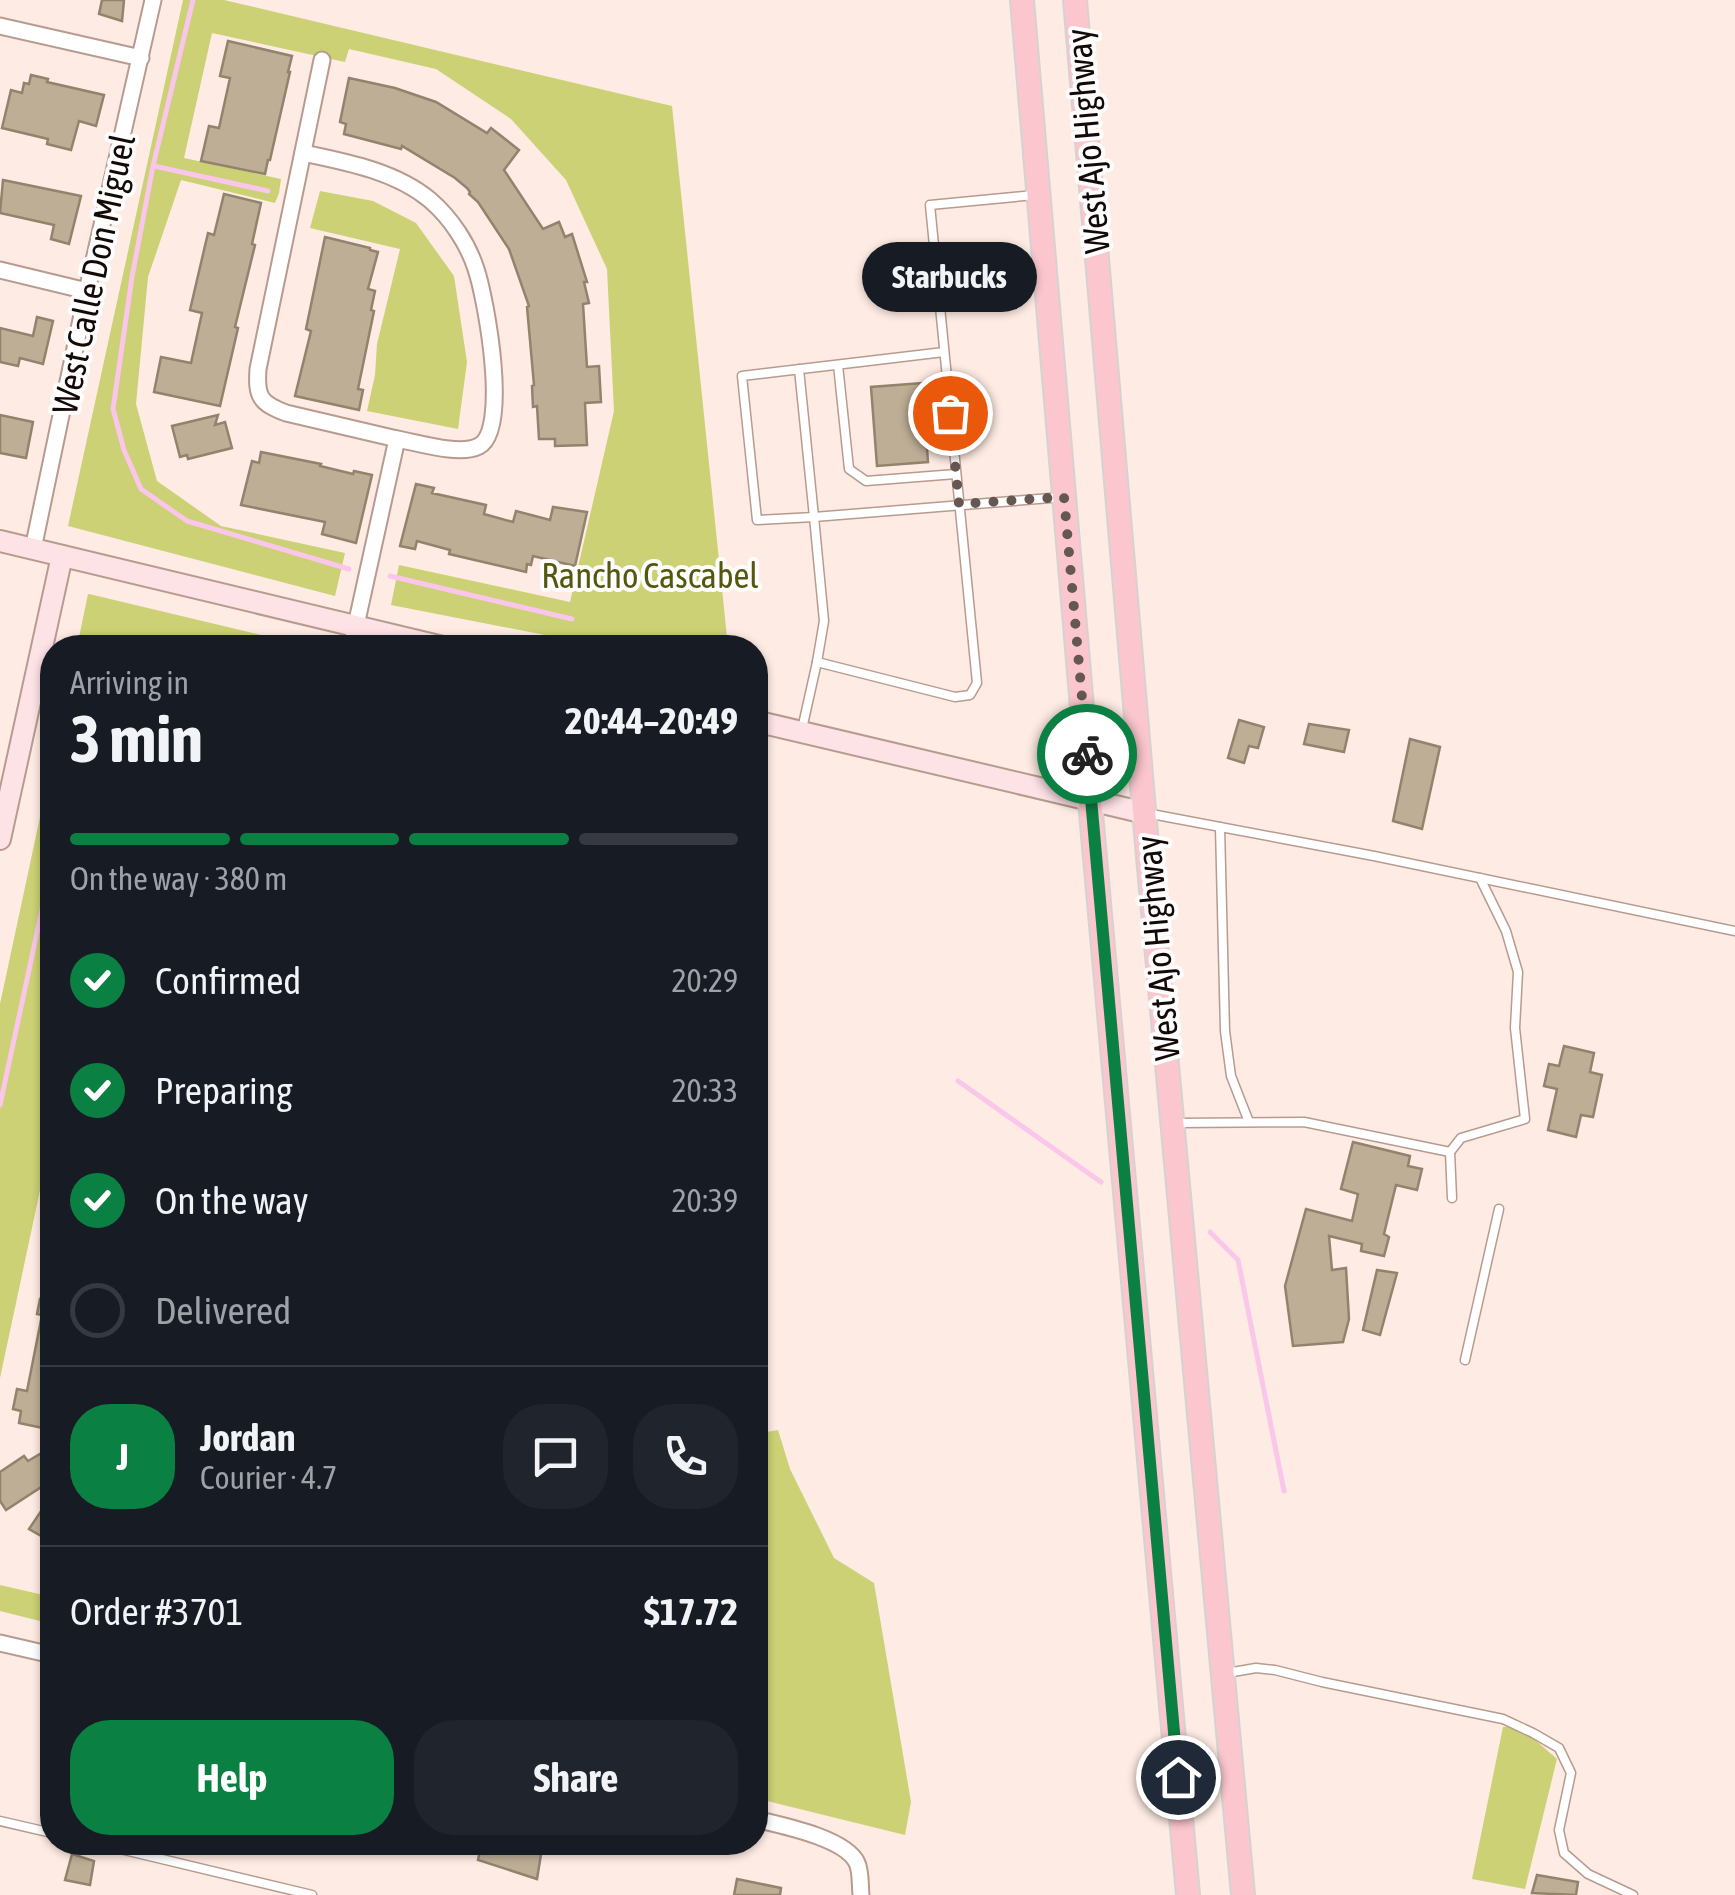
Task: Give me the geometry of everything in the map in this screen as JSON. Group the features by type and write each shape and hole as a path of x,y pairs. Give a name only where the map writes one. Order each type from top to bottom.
{"main road":[{"name":"West Ajo Highway","path":"1022,0 1188,1895"},
{"name":"West Ajo Highway","path":"1075,0 1144,813 1243,1895"}],"street":[{"name":"West Calle Don Miguel","path":"34,549 154,0"},
{"path":"0,26 141,58"},
{"path":"302,153 390,176 430,200 459,232 476,269 486,313 494,413 489,449 460,450 397,439 286,413 259,397 258,369 302,153 322,60"},
{"path":"0,270 88,291"},
{"path":"354,635 397,439"},
{"path":"0,541 393,635"},
{"path":"43,635 62,556"},
{"path":"0,839 4,797 40,647"},
{"path":"768,724 1144,813"},
{"path":"0,1643 40,1652"},
{"path":"768,1822 802,1830 844,1849 857,1862 861,1895"}],"lane":[{"path":"818,662 955,697 970,695 977,683 930,205 1040,194"},
{"path":"944,352 742,376 757,520 1064,497"},
{"path":"838,365 849,469 866,481 956,474"},
{"path":"799,370 824,620 801,732"},
{"path":"1144,813 1735,931"},
{"path":"1220,827 1225,1030 1231,1076 1249,1122"},
{"path":"1452,1198 1450,1152 1461,1138 1525,1119 1516,1028 1518,972 1506,930 1480,878"},
{"path":"1173,1124 1304,1122 1450,1152"},
{"path":"1465,1360 1499,1208"},
{"path":"1223,1673 1256,1668 1275,1670 1503,1719 1533,1733 1560,1748 1571,1773 1559,1830 1564,1853 1588,1874 1633,1895"},
{"path":"0,1821 40,1830"},
{"path":"145,1855 312,1895"}],"green space":[{"name":"Rancho Cascabel","path":"183,0 224,0 672,106 727,635 545,635 391,605 399,565 570,602 614,411 607,269 566,180 511,119 436,69 349,49 345,62 212,33 184,158 281,179 279,193 275,203 181,180 148,277 136,404 157,481 221,526 345,553 335,596 68,526"},
{"path":"320,191 373,201 416,223 454,276 467,362 458,429 367,411 377,344 400,249 310,228"},
{"path":"89,594 262,635 79,635"},
{"path":"40,817 40,1190 0,1378 0,1004"},
{"path":"778,1430 790,1469 834,1558 874,1583 911,1802 905,1835 768,1801 768,1432"},
{"path":"0,1585 40,1594 40,1621 0,1611"},
{"path":"1519,1726 1557,1759 1525,1889 1472,1879 1503,1727"}],"building":[{"path":"102,0 124,0 122,21 99,14"},
{"path":"228,41 292,56 265,174 201,161 209,126 219,128 230,78 220,76"},
{"path":"31,75 104,95 96,126 79,121 71,150 47,144 48,139 2,128 11,90 22,93"},
{"path":"349,78 436,102 487,133 491,128 519,150 504,170 543,229 559,222 565,237 572,234 587,282 589,303 583,304 587,367 599,366 601,402 585,403 587,445 555,446 555,439 539,439 537,406 533,407 529,306 509,249 478,202 455,178 402,146 401,149 344,134 346,124 340,122"},
{"path":"3,180 81,196 69,244 51,239 54,225 0,213"},
{"path":"224,194 261,203 220,406 154,392 161,357 191,363 202,313 190,310 208,233 214,235"},
{"path":"325,237 378,252 368,289 375,291 371,310 374,311 358,389 363,390 359,410 295,396 311,331 306,329"},
{"path":"37,317 53,321 43,364 20,358 18,366 0,362 0,328 33,336"},
{"path":"922,383 928,462 877,466 871,387"},
{"path":"0,415 33,422 26,458 0,453"},
{"path":"218,415 215,425 225,422 232,448 188,459 187,455 180,457 172,426"},
{"path":"261,452 372,475 356,543 322,534 325,522 241,505 252,461 259,463"},
{"path":"416,484 434,488 432,493 486,505 484,514 513,522 516,511 550,520 553,507 587,512 575,566 533,556 526,572 449,554 450,550 417,541 415,549 400,546"},
{"path":"1239,720 1264,727 1258,748 1249,746 1244,763 1228,758"},
{"path":"1309,724 1349,730 1344,752 1304,744"},
{"path":"1410,739 1440,747 1422,829 1393,821"},
{"path":"1564,1046 1594,1053 1590,1072 1602,1075 1593,1117 1581,1115 1576,1137 1548,1130 1557,1089 1544,1086 1549,1064 1559,1066"},
{"path":"1353,1142 1410,1156 1408,1166 1422,1169 1417,1190 1396,1185 1384,1234 1389,1237 1384,1256 1361,1251 1362,1244 1329,1236 1332,1270 1346,1268 1349,1319 1343,1342 1293,1346 1285,1286 1306,1209 1352,1221 1358,1194 1341,1189"},
{"path":"1377,1270 1397,1273 1380,1335 1363,1330"},
{"path":"40,1325 40,1427 19,1423 21,1411 13,1409 17,1389 27,1391"},
{"path":"40,1454 40,1488 6,1510 0,1501 0,1472 24,1456 28,1461"},
{"path":"40,1513 40,1535 29,1529"},
{"path":"72,1855 94,1861 90,1885 65,1880"},
{"path":"479,1855 541,1855 537,1879 478,1860"},
{"path":"1537,1875 1578,1882 1576,1895 1532,1893"},
{"path":"737,1879 781,1888 780,1895 734,1895"}],"waterway":[{"path":"193,0 153,166 132,277 113,409 124,450 141,489 187,521 349,569"},
{"path":"154,166 268,191"},
{"path":"390,576 572,619"},
{"path":"0,1105 40,919"},
{"path":"958,1081 1101,1182"},
{"path":"1210,1232 1238,1260 1284,1491"}],"way so far":[{"path":"950,413 959,504 1064,497 1087,754"}],"place":[{"name":"Starbucks","path":"950,413"}],"route":[{"path":"1087,754 1178,1777"}]}
